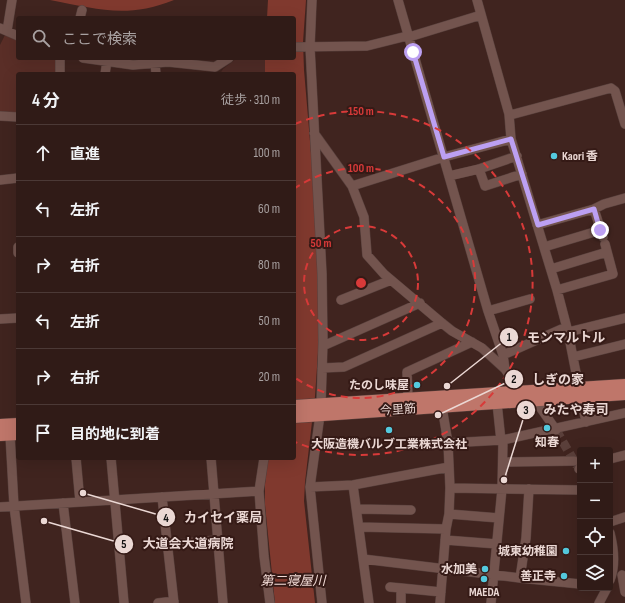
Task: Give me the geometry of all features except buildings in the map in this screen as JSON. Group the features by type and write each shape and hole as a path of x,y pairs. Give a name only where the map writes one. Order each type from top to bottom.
{"main road":[{"name":"今里筋","path":"317,410 442,407 497,403 518,397 535,400 625,385"},
{"name":"今里筋","path":"317,410 408,398 518,397 580,393 625,394"},
{"path":"296,406 317,410"},
{"path":"296,416 317,410"},
{"path":"0,425 16,424"}],"street":[{"path":"12,0 4,30 16,35"},
{"path":"312,0 307,47 314,133 322,274 323,346 310,487 322,603"},
{"path":"398,0 488,311 503,354 505,369"},
{"path":"477,0 509,114 511,139 557,290 567,329 586,422"},
{"path":"296,47 367,46 403,36 409,37 481,15"},
{"path":"60,60 60,72"},
{"path":"99,60 133,65 178,62 215,67 226,60"},
{"path":"105,72 107,61"},
{"path":"155,63 156,72"},
{"path":"509,114 514,114 611,88 615,90 625,124"},
{"path":"0,116 16,117"},
{"path":"314,133 352,186 364,217 367,255 384,274 442,323 452,331 482,348 505,369 516,385 518,397"},
{"path":"352,186 444,157 511,139"},
{"path":"449,176 479,169 517,156"},
{"path":"479,169 485,186 522,174"},
{"path":"0,171 0,180 16,178"},
{"path":"538,225 594,209 604,204 625,198"},
{"path":"557,290 613,274 594,209"},
{"path":"544,247 604,241"},
{"path":"551,269 604,241"},
{"path":"341,300 391,280"},
{"path":"488,311 530,298"},
{"path":"323,346 420,303"},
{"path":"0,319 16,318"},
{"path":"503,354 567,329 625,318"},
{"path":"322,368 344,366 442,323"},
{"path":"408,398 407,372 472,342"},
{"path":"573,357 625,344"},
{"path":"535,400 556,430"},
{"path":"491,603 498,544 503,462 497,403"},
{"path":"440,603 446,529 449,514 450,488 448,443 442,407"},
{"path":"448,443 502,441 556,430 625,413"},
{"path":"9,435 14,506 26,603"},
{"path":"613,458 625,455"},
{"path":"76,460 80,502"},
{"path":"111,460 124,603"},
{"path":"211,460 223,603"},
{"path":"264,460 259,491 264,556 270,603"},
{"path":"503,462 577,466"},
{"path":"310,487 353,484 449,467"},
{"path":"353,484 368,603"},
{"path":"450,488 577,490"},
{"path":"520,578 526,538 529,489"},
{"path":"0,507 259,491"},
{"path":"158,603 174,602 162,497"},
{"path":"63,503 75,603"},
{"path":"357,509 411,510"},
{"path":"449,514 499,518"},
{"path":"613,521 625,516"},
{"path":"359,527 446,529"},
{"path":"168,545 217,540"},
{"path":"445,540 498,544"},
{"path":"613,548 625,592"},
{"path":"363,559 577,584"},
{"path":"390,587 441,592"},
{"path":"401,588 402,603"},
{"path":"599,603 605,591"}],"shaded area":[{"path":"6,33 16,38 16,60 58,60 58,72 16,72 16,114 0,113 0,45"},
{"path":"234,60 265,60 265,72 221,72"}],"water":[{"path":"50,0 174,0 157,6 126,11 98,9"},
{"name":"第二寝屋川","path":"268,0 306,0 303,42 304,70 315,200 320,324 315,396 304,501 315,603 275,603 265,505 265,484 268,460 296,460 296,72 265,72 265,60 296,60 296,16 267,16"}],"tunnel":[{"path":"556,430 577,466"}],"place":[{"name":"Kaori 香","path":"554,156"},
{"name":"たのし味屋","path":"417,385"},
{"name":"モンマルトル","path":"447,386"},
{"name":"しぎの家","path":"438,415"},
{"name":"知春","path":"547,428"},
{"name":"大阪造機バルブ工業株式会社","path":"389,430"},
{"name":"みたや寿司","path":"504,480"},
{"name":"カイセイ薬局","path":"83,493"},
{"name":"大道会大道病院","path":"44,521"},
{"name":"城東幼稚園","path":"566,551"},
{"name":"水加美","path":"485,569"},
{"name":"善正寺","path":"564,576"},
{"name":"MAEDA","path":"484,579"}],"route":[{"path":"413,52 444,157 511,139 538,225 594,209 600,230"}]}
